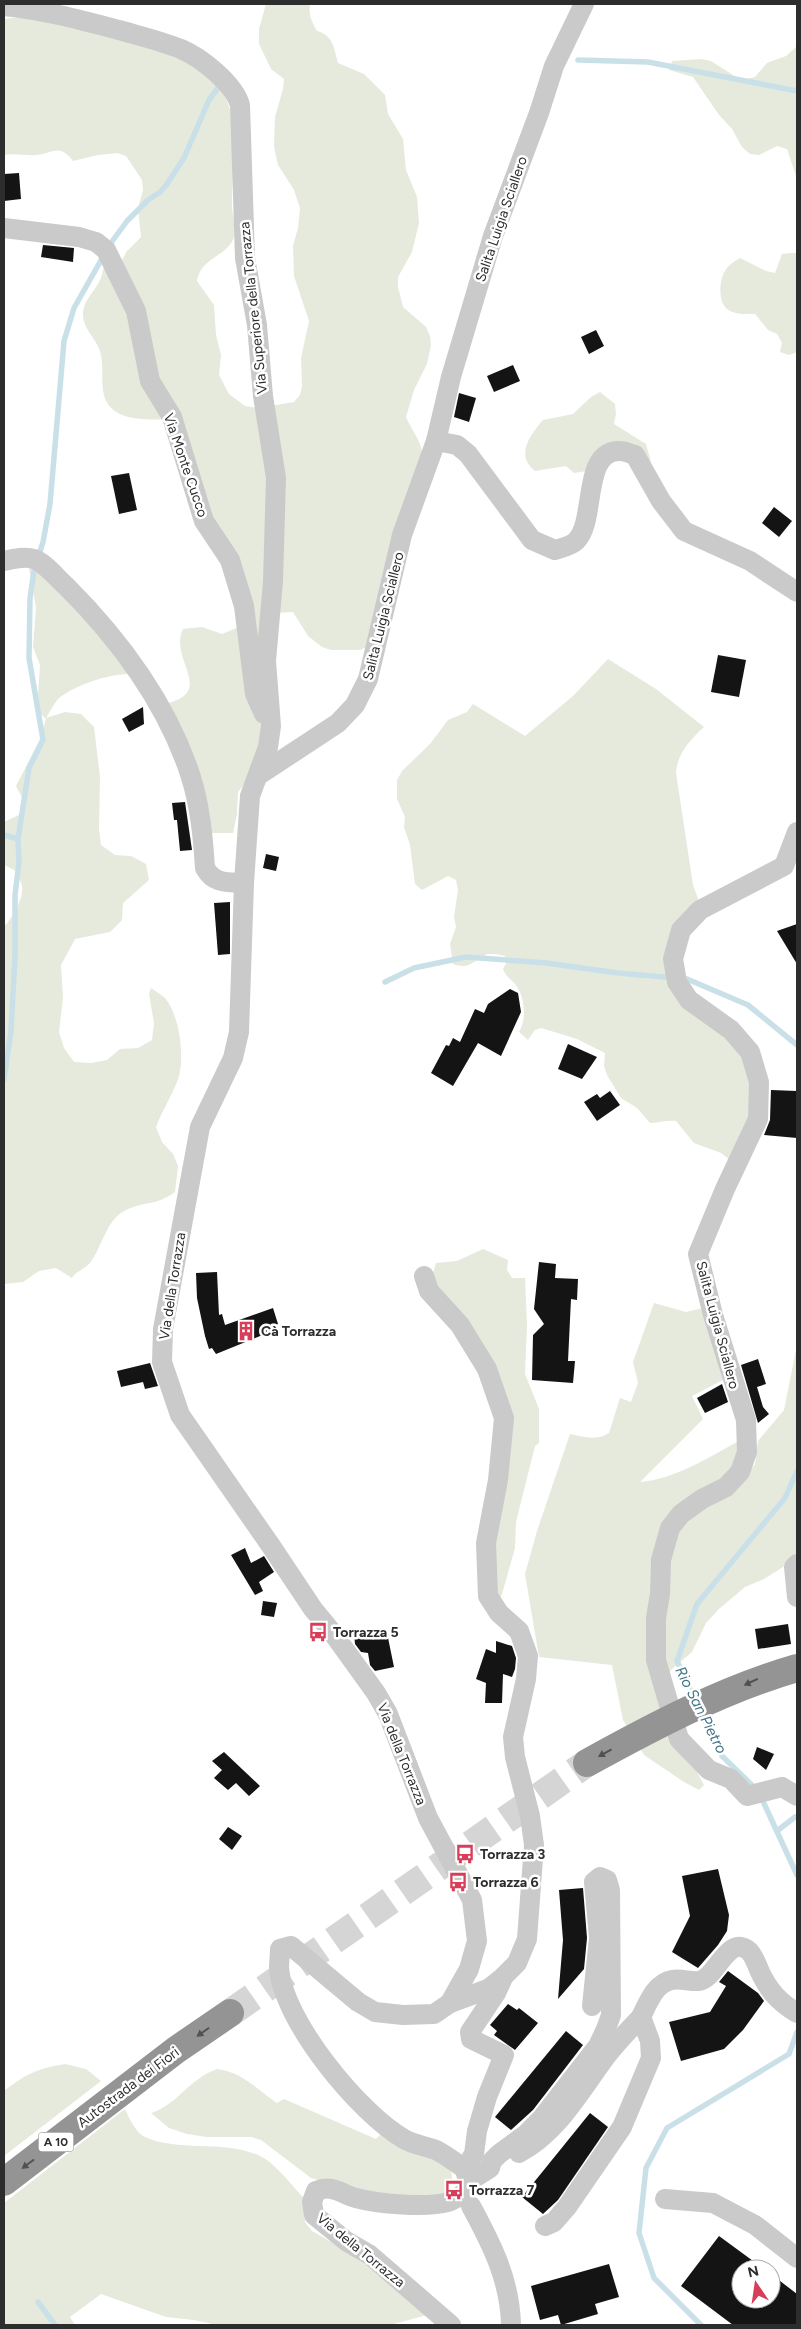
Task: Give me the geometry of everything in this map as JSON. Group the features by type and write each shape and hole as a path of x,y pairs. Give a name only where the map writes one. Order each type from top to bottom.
{"highway":[{"path":"588,1763 638,1735 758,1679 797,1668"},
{"name":"Autostrada dei Fiori","path":"4,2182 176,2050 230,2013"}],"street":[{"name":"Salita Luigia Sciallero","path":"259,775 338,723 362,694 368,678 402,536 436,441 451,377 493,236 554,66 584,4"},
{"name":"Via Superiore della Torrazza","path":"4,6 49,12 161,42 183,50 226,81 238,96 240,105 245,258 257,325 262,396 276,478 273,581 266,661 271,726 268,747 259,775"},
{"name":"Via Monte Cucco","path":"4,228 79,237 96,242 106,250 136,310 150,381 172,417 204,521 230,560 244,606 255,694 271,726"},
{"path":"436,441 457,445 468,454 532,540 555,550 575,542 585,528 593,474 605,455 620,451 635,455 661,501 684,531 750,561 797,592"},
{"path":"4,561 17,558 34,559 82,602 124,651 164,715 190,773 198,802 205,868 210,877 219,881 244,883"},
{"name":"Via della Torrazza","path":"259,775 250,796 244,883 239,1032 233,1058 200,1127 163,1329 162,1362 180,1415 313,1609 376,1692 388,1714 428,1818 472,1900 477,1941 469,1969 450,2003"},
{"name":"Salita Luigia Sciallero","path":"790,1791 747,1796 731,1778 710,1770 679,1739 656,1660 656,1618 660,1594 661,1560 670,1528 681,1514 702,1499 726,1487 740,1472 747,1452 746,1420 713,1315 698,1254 724,1189 758,1119 759,1082 750,1052 731,1030 689,1000 677,982 672,959 681,930 700,910 733,895 784,866 797,832"},
{"path":"424,1276 430,1291 460,1325 487,1369 504,1418 498,1480 486,1544 488,1596 499,1613 519,1630 528,1656 526,1679 513,1737 515,1757 530,1816 534,1845 527,1939 517,1963 502,1978 488,1989 450,2003 434,2014 403,2015 375,2012 358,2002 291,1946 280,1949 279,1969 300,2025 326,2065 361,2105 404,2140 437,2151 467,2187 498,2256 506,2282 511,2325"},
{"path":"797,1564 794,1567 797,1597"},
{"name":"Via della Torrazza","path":"490,2168 492,2161 499,2154 526,2134 542,2118 598,2046 606,2029 611,2006 610,1890 607,1880 600,1877 594,1882 599,1938 592,2006"},
{"name":"Via della Torrazza","path":"451,2325 370,2255 314,2215 312,2202 316,2191 325,2188 336,2189 354,2198 384,2203 435,2204 449,2202 490,2168 534,2146 550,2130 608,2053 641,2017 656,1989 671,1980 698,1982 706,1979 713,1974 722,1957 732,1949 740,1947 748,1951 771,1993 791,2009"},
{"path":"467,2187 477,2131 487,2098 504,2055 478,2044 471,2039 470,2032 496,1993 502,1978"},
{"path":"545,2226 554,2222 567,2207 622,2127 651,2058 650,2042 641,2017"},
{"path":"665,2199 713,2204 755,2225 797,2258"}],"shaded area":[{"path":"266,4 310,4 310,15 317,31 330,39 338,63 364,74 385,95 388,114 403,139 406,170 417,197 419,223 412,252 398,277 398,287 403,307 426,327 431,345 427,364 414,390 406,417 422,452 369,646 360,650 331,650 322,647 308,636 293,612 274,613 259,667 180,419 133,418 113,410 106,402 103,390 100,351 83,318 86,301 100,281 103,269 122,260 127,251 141,237 138,208 143,190 142,180 126,156 117,153 73,161 64,152 56,150 37,155 4,155 4,19 26,18 47,20 147,46 186,62 203,72 217,85 227,101 233,125 232,206 235,229 234,238 230,245 205,265 197,281 214,305 216,335 221,355 219,375 229,394 245,406 258,408 294,402 300,395 302,386 301,358 309,321 294,276 293,246 298,228 300,208 294,190 278,165 274,147 275,117 284,79 271,69 259,44 259,29"},
{"path":"797,46 797,179 787,149 777,146 759,155 750,154 742,147 732,129 719,115 693,77 669,70 672,61 702,59 711,61 736,77 746,79 755,77 767,63 786,56"},
{"path":"797,253 797,352 789,355 780,352 782,343 777,334 768,330 755,314 737,313 727,309 722,301 720,291 725,271 740,258 766,271 775,273 782,254"},
{"path":"600,392 615,404 614,424 646,444 651,462 638,450 587,471 574,473 566,466 535,471 529,465 525,452 529,439 538,426 543,420 573,414 591,397"},
{"path":"29,568 39,568 133,674 105,677 75,688 59,698 46,718 65,712 81,714 94,727 100,777 99,829 101,845 115,855 131,856 146,864 149,880 123,903 122,920 110,932 75,939 61,965 63,998 59,1032 64,1048 74,1062 91,1063 107,1060 120,1049 138,1048 152,1040 154,1023 149,994 151,988 164,997 170,1005 178,1026 181,1062 177,1082 156,1127 162,1142 173,1154 178,1166 175,1192 162,1199 128,1209 121,1213 110,1226 90,1263 72,1278 56,1268 39,1271 23,1282 4,1284 4,927 17,908 22,891 16,871 4,865 4,822 21,814 24,801 16,786 39,741 46,719 40,713 38,694 40,665 33,647 36,608"},
{"path":"241,626 257,718 262,727 263,738 248,780 238,792 237,814 233,833 209,833 202,779 164,704 180,699 188,692 190,683 181,652 180,641 183,629 202,627 222,634"},
{"path":"608,659 656,689 704,727 689,742 679,760 676,773 693,885 700,904 675,932 663,959 667,978 750,1062 754,1110 730,1160 721,1153 694,1143 676,1121 650,1123 637,1108 621,1098 607,1075 604,1066 605,1053 577,1039 541,1028 535,1030 528,1040 519,1032 522,1027 524,1014 523,1001 515,984 503,969 508,960 505,956 487,954 468,965 459,966 453,964 450,944 456,927 454,917 458,890 456,880 448,876 422,890 415,884 410,845 404,827 405,817 397,799 397,780 402,771 430,744 448,720 467,712 473,704 525,736 573,696"},
{"path":"483,1249 508,1260 507,1270 512,1278 525,1278 527,1325 525,1374 539,1409 539,1443 535,1446 516,1522 515,1548 502,1594 498,1601 492,1567 509,1423 438,1295 432,1276 436,1263 457,1261"},
{"path":"654,1303 686,1312 707,1307 727,1378 692,1396 703,1419 640,1482 680,1472 743,1439 728,1476 667,1518 661,1525 744,1479 755,1464 758,1441 784,1410 797,1345 797,1553 783,1567 764,1579 745,1587 719,1609 706,1623 692,1652 671,1670 657,1697 704,1785 699,1790 644,1755 623,1720 612,1665 539,1657 525,1574 537,1531 570,1434 595,1438 609,1433 620,1398 631,1402 638,1383 633,1362"},
{"path":"65,2064 86,2069 101,2081 4,2156 4,2091 33,2073"},
{"path":"217,2069 235,2074 277,2103 284,2099 376,2139 380,2135 389,2137 449,2166 452,2175 450,2188 438,2196 371,2195 311,2178 261,2140 251,2137 207,2137 187,2134 169,2128 151,2113 168,2104 207,2073"},
{"path":"125,2109 136,2129 145,2137 172,2144 230,2148 258,2155 271,2163 303,2197 305,2222 312,2231 365,2261 427,2315 390,2325 217,2325 166,2317 101,2294 70,2317 75,2325 4,2325 4,2203"}],"building":[{"path":"19,173 21,199 4,201 4,174"},
{"path":"43,245 74,248 73,262 41,257"},
{"path":"596,330 604,346 589,354 581,337"},
{"path":"513,365 520,381 494,392 487,376"},
{"path":"459,393 476,398 469,422 454,417"},
{"path":"129,473 137,510 119,514 111,476"},
{"path":"774,507 792,521 779,537 762,523"},
{"path":"718,655 746,660 739,697 711,692"},
{"path":"143,707 144,724 129,732 122,719"},
{"path":"185,802 192,850 180,851 177,820 174,820 172,803"},
{"path":"266,854 279,857 276,871 263,868"},
{"path":"230,902 230,954 218,955 214,903"},
{"path":"797,924 797,964 777,931"},
{"path":"510,989 518,993 521,1012 501,1056 478,1043 453,1086 431,1073 446,1045 449,1046 453,1038 460,1042 475,1009 484,1013 488,1004"},
{"path":"568,1044 597,1057 582,1079 558,1069"},
{"path":"771,1090 797,1091 797,1138 764,1135 770,1120"},
{"path":"610,1091 620,1105 597,1121 584,1102 597,1094 600,1098"},
{"path":"539,1262 556,1264 555,1278 578,1279 577,1300 571,1299 568,1361 575,1361 573,1383 532,1380 533,1335 544,1324 534,1309"},
{"path":"217,1272 219,1315 222,1314 225,1325 273,1308 278,1324 268,1327 270,1332 216,1354 212,1348 209,1349 205,1336 197,1298 196,1273"},
{"path":"758,1359 766,1384 757,1387 763,1407 769,1414 758,1423 741,1365"},
{"path":"150,1363 158,1386 145,1389 143,1382 121,1387 117,1371"},
{"path":"722,1384 728,1402 705,1413 697,1398"},
{"path":"245,1548 251,1563 264,1556 274,1572 259,1582 263,1591 255,1595 231,1555"},
{"path":"263,1601 277,1603 274,1617 261,1615"},
{"path":"788,1624 791,1644 758,1649 755,1629"},
{"path":"386,1628 394,1667 375,1671 370,1665 368,1653 361,1652 355,1644 354,1634"},
{"path":"496,1641 512,1646 516,1658 515,1669 512,1677 503,1674 502,1703 485,1703 486,1683 476,1679 486,1649 496,1653"},
{"path":"757,1747 774,1754 766,1770 753,1759"},
{"path":"224,1752 260,1786 249,1796 236,1783 228,1790 214,1778 222,1770 212,1761"},
{"path":"228,1827 242,1836 232,1850 219,1839"},
{"path":"718,1869 729,1915 727,1931 718,1945 698,1968 672,1952 690,1916 682,1876"},
{"path":"583,1888 587,1938 584,1969 558,1999 563,1940 559,1890"},
{"path":"728,1971 758,1993 764,2001 743,2030 724,2049 681,2061 669,2022 710,2012 726,1986 719,1982"},
{"path":"508,2004 517,2010 519,2008 538,2023 515,2050 494,2035 497,2031 490,2025"},
{"path":"566,2031 583,2045 533,2110 511,2130 495,2117"},
{"path":"590,2113 608,2127 558,2200 543,2214 522,2197"},
{"path":"719,2236 750,2259 731,2259 731,2309 781,2309 781,2282 797,2294 797,2325 733,2325 681,2286"},
{"path":"609,2264 619,2297 595,2304 598,2314 561,2325 558,2315 540,2320 531,2286"}],"waterway":[{"path":"578,60 648,62 797,91"},
{"path":"108,247 127,221 167,184 184,158 209,100 220,85"},
{"path":"4,1079 11,1031 15,955 15,895 19,862 18,839 29,768 43,740 29,658 30,598 34,571 43,542 50,504 64,341 74,308 104,255"},
{"path":"4,835 18,839"},
{"path":"385,982 414,968 466,957 546,963 618,973 687,979 748,1005 797,1045"},
{"name":"Rio San Pietro","path":"695,1700 677,1661 697,1604 785,1498 797,1471"},
{"name":"Rio San Pietro","path":"701,1712 722,1756 756,1789"},
{"name":"Rio San Pietro","path":"761,1797 797,1875"},
{"path":"777,1831 795,1817"},
{"name":"Rio San Pietro","path":"701,2325 654,2278 639,2233 646,2168 667,2128 789,2054 797,2032"},
{"path":"38,2302 55,2325"}],"tunnel":[{"path":"230,2013 587,1763"}],"place":[{"name":"Cà Torrazza","path":"246,1331"},
{"name":"Torrazza 5","path":"318,1632"},
{"name":"Torrazza 3","path":"465,1854"},
{"name":"Torrazza 6","path":"458,1882"},
{"name":"Torrazza 7","path":"454,2190"}]}
